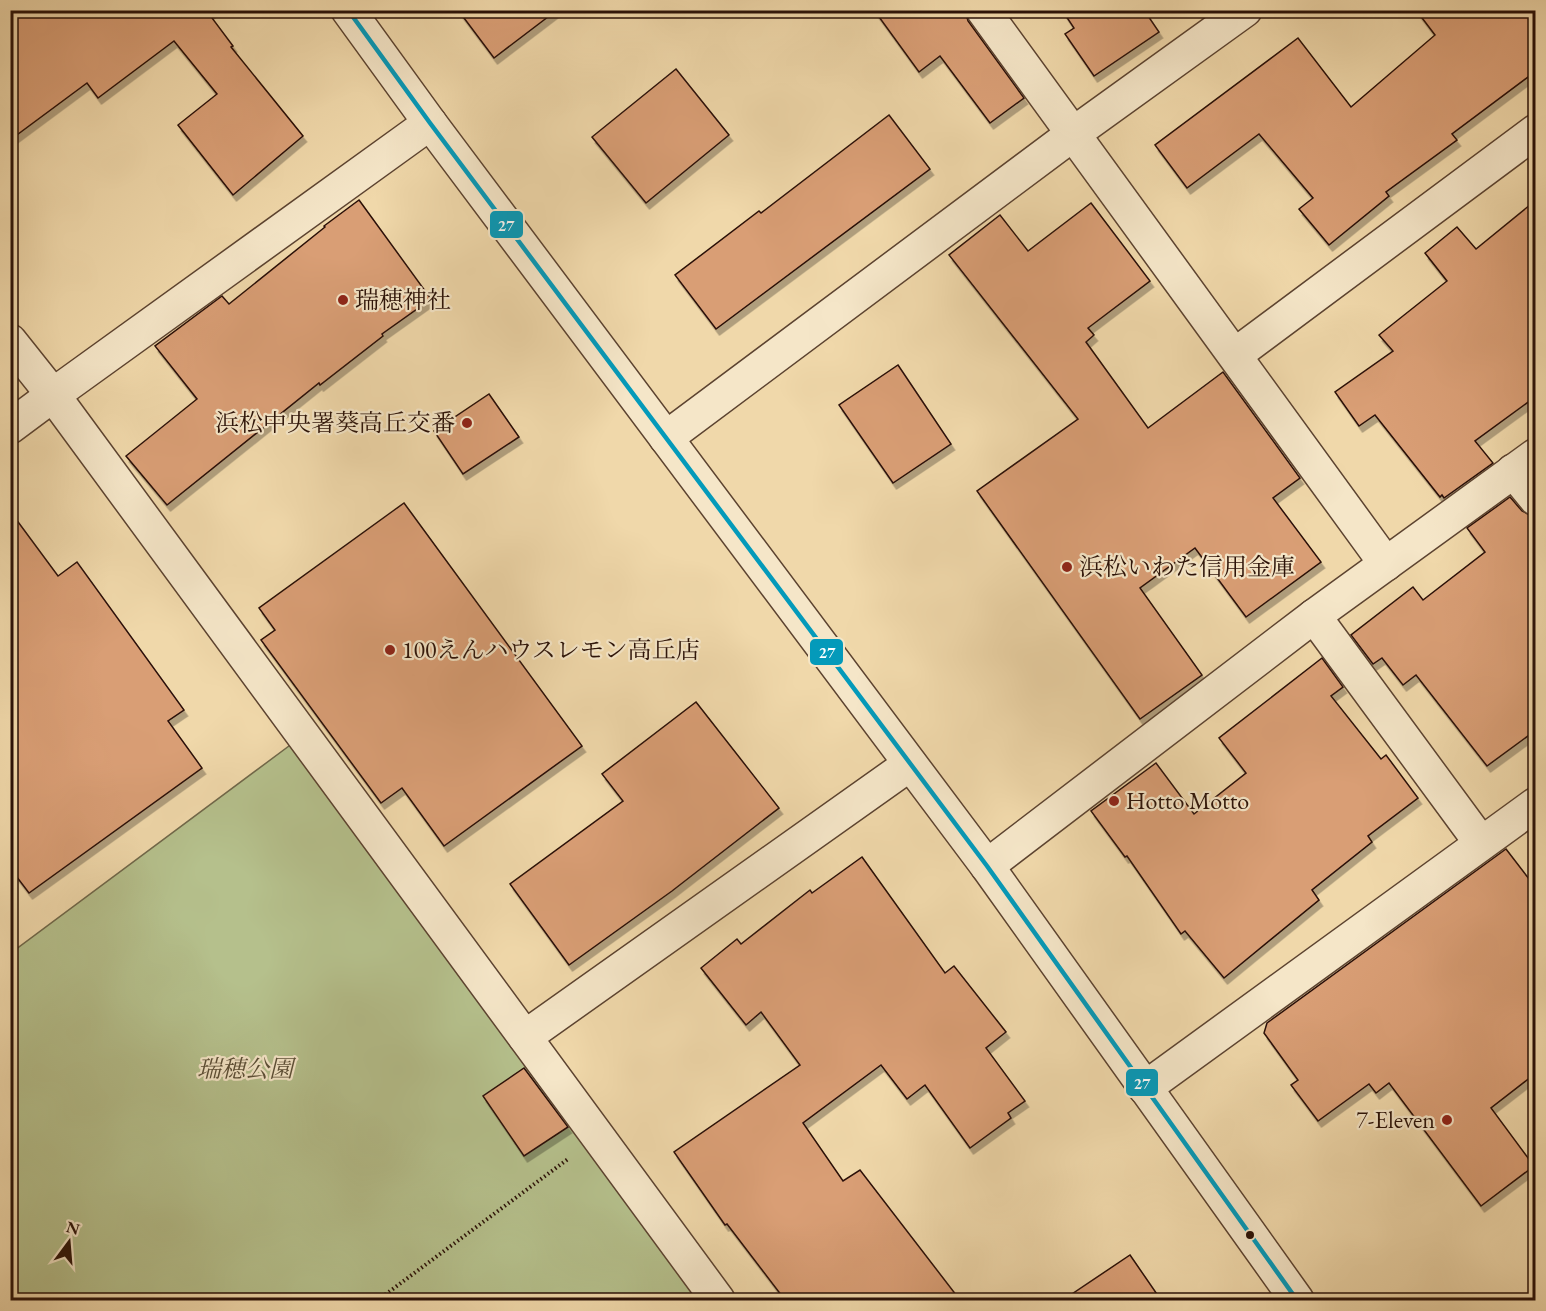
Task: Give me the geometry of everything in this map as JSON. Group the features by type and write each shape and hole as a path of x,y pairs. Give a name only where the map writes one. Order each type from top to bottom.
{"street":[{"path":"348,10 430,123 987,866 1297,1300"},
{"path":"983,10 1386,564"},
{"path":"666,438 1073,134 1245,10"},
{"path":"10,427 430,123"},
{"path":"1235,355 1536,131"},
{"path":"10,341 53,395 718,1300"},
{"path":"987,866 1314,616 1524,463 1536,499"},
{"path":"1314,616 1481,843"},
{"path":"525,1037 910,765"},
{"path":"1145,1088 1536,804"}],"path":[{"path":"378,1300 597,1137"}],"green space":[{"name":"瑞穂公園","path":"293,743 706,1300 11,1300 11,953"}],"building":[{"path":"10,10 214,10 209,14 233,46 231,47 303,136 233,195 178,125 217,94 174,41 98,98 87,83 10,140"},
{"path":"458,10 557,10 494,58"},
{"path":"874,10 965,10 968,21 1024,98 990,123 940,56 919,72"},
{"path":"1062,10 1144,10 1159,32 1094,76 1065,34 1074,28"},
{"path":"1416,10 1536,10 1536,71 1452,134 1457,140 1386,192 1389,196 1329,245 1299,209 1313,198 1259,134 1187,188 1155,145 1298,38 1351,107 1435,35"},
{"path":"676,69 729,135 646,203 592,137"},
{"path":"889,115 930,169 716,329 675,275 759,211 761,213"},
{"path":"359,200 431,299 382,334 383,336 320,385 319,383 167,505 126,456 197,399 155,346 222,296 229,304"},
{"path":"1536,200 1535,397 1475,441 1493,463 1444,498 1442,495 1440,497 1375,415 1359,426 1335,392 1393,351 1379,335 1447,281 1425,253 1457,227 1476,249"},
{"path":"1091,203 1150,281 1088,328 1094,335 1086,342 1148,428 1223,372 1300,478 1273,498 1321,562 1246,617 1195,548 1140,588 1202,675 1140,719 977,491 1078,419 949,255 1000,215 1028,251"},
{"path":"898,365 951,444 893,483 839,405"},
{"path":"489,394 519,437 463,474 434,431"},
{"path":"1510,497 1522,511 1536,518 1536,730 1487,766 1416,675 1403,685 1382,658 1373,664 1351,635 1413,587 1423,600 1485,552 1467,528"},
{"path":"404,503 582,746 444,846 402,788 381,803 261,640 275,630 259,608"},
{"path":"10,511 58,576 77,562 184,710 168,721 202,768 29,893 10,868"},
{"path":"1322,658 1343,687 1331,696 1381,759 1386,755 1418,798 1368,836 1372,842 1312,890 1319,900 1224,978 1185,931 1181,934 1127,856 1125,857 1091,811 1156,763 1194,814 1246,773 1219,738"},
{"path":"696,702 779,808 672,891 569,965 510,884 623,801 602,774"},
{"path":"1506,849 1536,888 1536,1073 1491,1108 1534,1166 1481,1206 1389,1083 1376,1093 1369,1084 1318,1121 1291,1085 1298,1080 1264,1033 1267,1023"},
{"path":"862,857 945,973 954,966 1006,1032 986,1048 1025,1101 1008,1113 1011,1118 970,1148 925,1085 907,1099 881,1065 803,1123 843,1181 860,1170 960,1300 785,1300 727,1224 725,1225 674,1152 800,1065 761,1012 746,1025 701,968 737,939 741,944 810,890 812,893"},
{"path":"524,1068 568,1127 524,1156 483,1096"},
{"path":"1130,1255 1161,1300 1063,1300"}],"transit line":[{"name":"27","path":"348,10 430,123 987,866 1297,1300"}],"place":[{"name":"瑞穂神社","path":"343,300"},
{"name":"浜松中央署葵高丘交番","path":"467,423"},
{"name":"浜松いわた信用金庫","path":"1067,567"},
{"name":"100えんハウスレモン高丘店","path":"390,650"},
{"name":"Hotto Motto","path":"1114,801"},
{"name":"7-Eleven","path":"1447,1120"}]}
